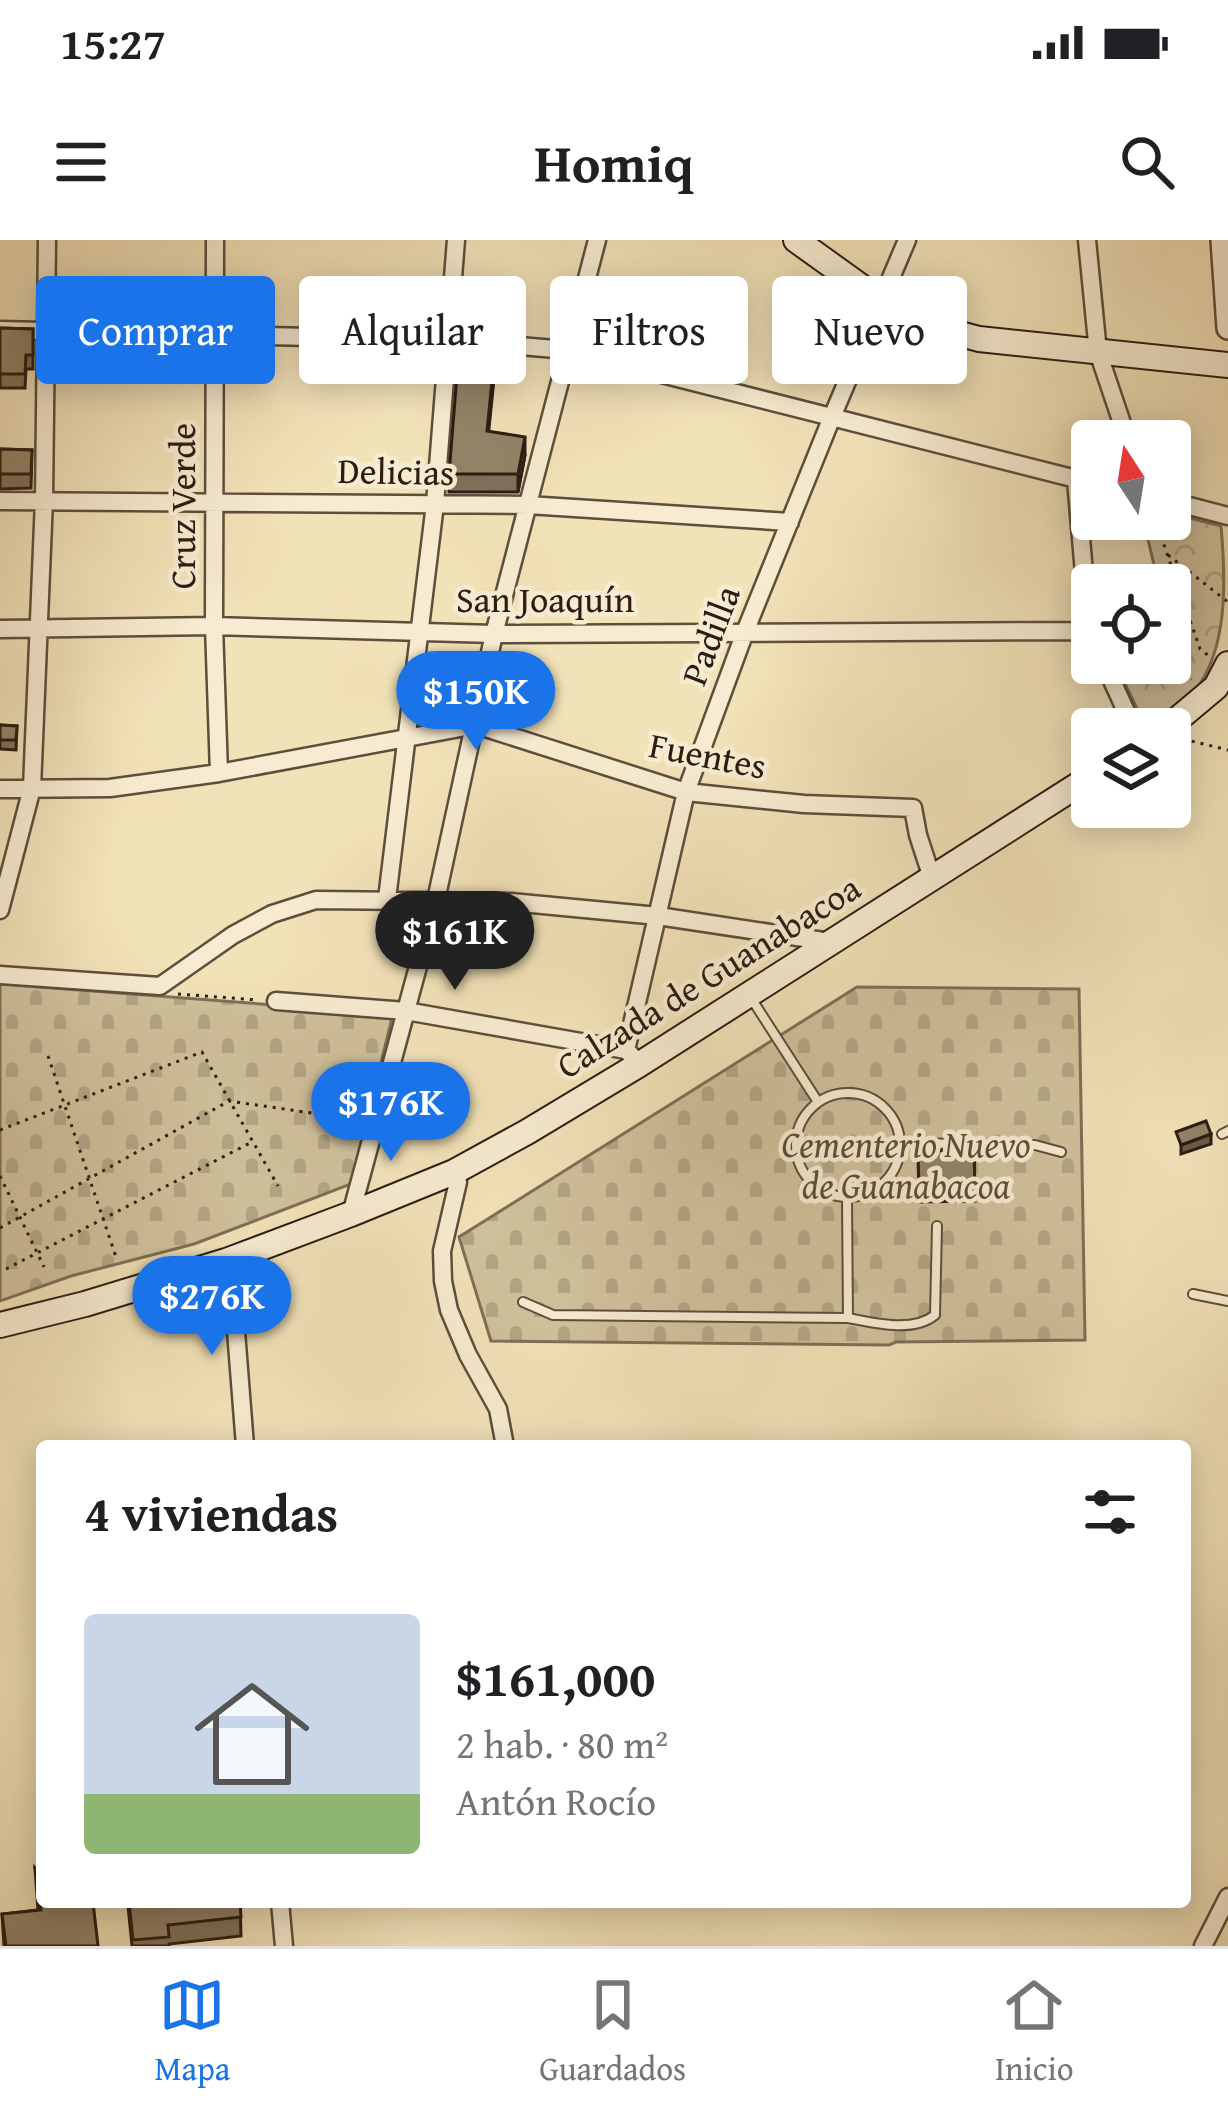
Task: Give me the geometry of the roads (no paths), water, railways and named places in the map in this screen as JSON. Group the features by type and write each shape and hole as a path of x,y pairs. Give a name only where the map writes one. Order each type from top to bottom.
{"main road":[{"path":"796,240 846,276"},
{"path":"967,336 1228,365"},
{"path":"1190,708 1221,673"},
{"name":"Calzada de Guanabacoa","path":"0,1325 226,1261 454,1172 527,1132 633,1057 749,995 1071,789"}],"street":[{"path":"46,276 47,240"},
{"name":"Cruz Verde","path":"215,240 215,276"},
{"path":"453,276 456,240"},
{"path":"587,276 597,240"},
{"name":"Padilla","path":"892,276 907,240"},
{"path":"1087,240 1098,352 1121,420"},
{"path":"1222,240 1228,328"},
{"path":"0,331 36,332"},
{"path":"0,910 32,788 45,384"},
{"name":"Cruz Verde","path":"216,384 214,626 219,772"},
{"path":"387,899 435,504 445,384"},
{"path":"352,1214 436,900 494,634 558,384"},
{"path":"701,384 1071,478"},
{"name":"Padilla","path":"633,1057 686,792 846,384"},
{"name":"Delicias","path":"0,501 528,505 790,522"},
{"path":"1191,506 1228,516"},
{"name":"San Joaquín","path":"0,629 214,626 494,634 1071,634"},
{"name":"Fuentes","path":"0,789 110,788 476,725 686,792 804,805 913,808 932,878"},
{"path":"0,975 160,986 233,935 272,914 316,900 511,902 658,916 830,942"},
{"path":"277,1001 406,1011 633,1057"},
{"path":"454,1172 458,1182 442,1251 443,1281 468,1355 498,1409 504,1440"},
{"path":"226,1261 232,1280 245,1440"},
{"path":"1203,1946 1228,1897"},
{"path":"281,1908 284,1946"}],"lane":[{"path":"749,995 818,1102"},
{"path":"844,1094 871,1099 892,1117 900,1143 888,1178 874,1190 847,1198 820,1190 797,1160 797,1132 805,1116 818,1102 844,1094"},
{"path":"900,1143 1035,1145 1061,1152"},
{"path":"847,1198 848,1318"},
{"path":"523,1302 553,1315 925,1323 938,1307 937,1226"},
{"path":"1193,1294 1228,1301"}],"park label":[{"name":"Cementerio Nuevo de Guanabacoa","path":"906,1164"}]}
